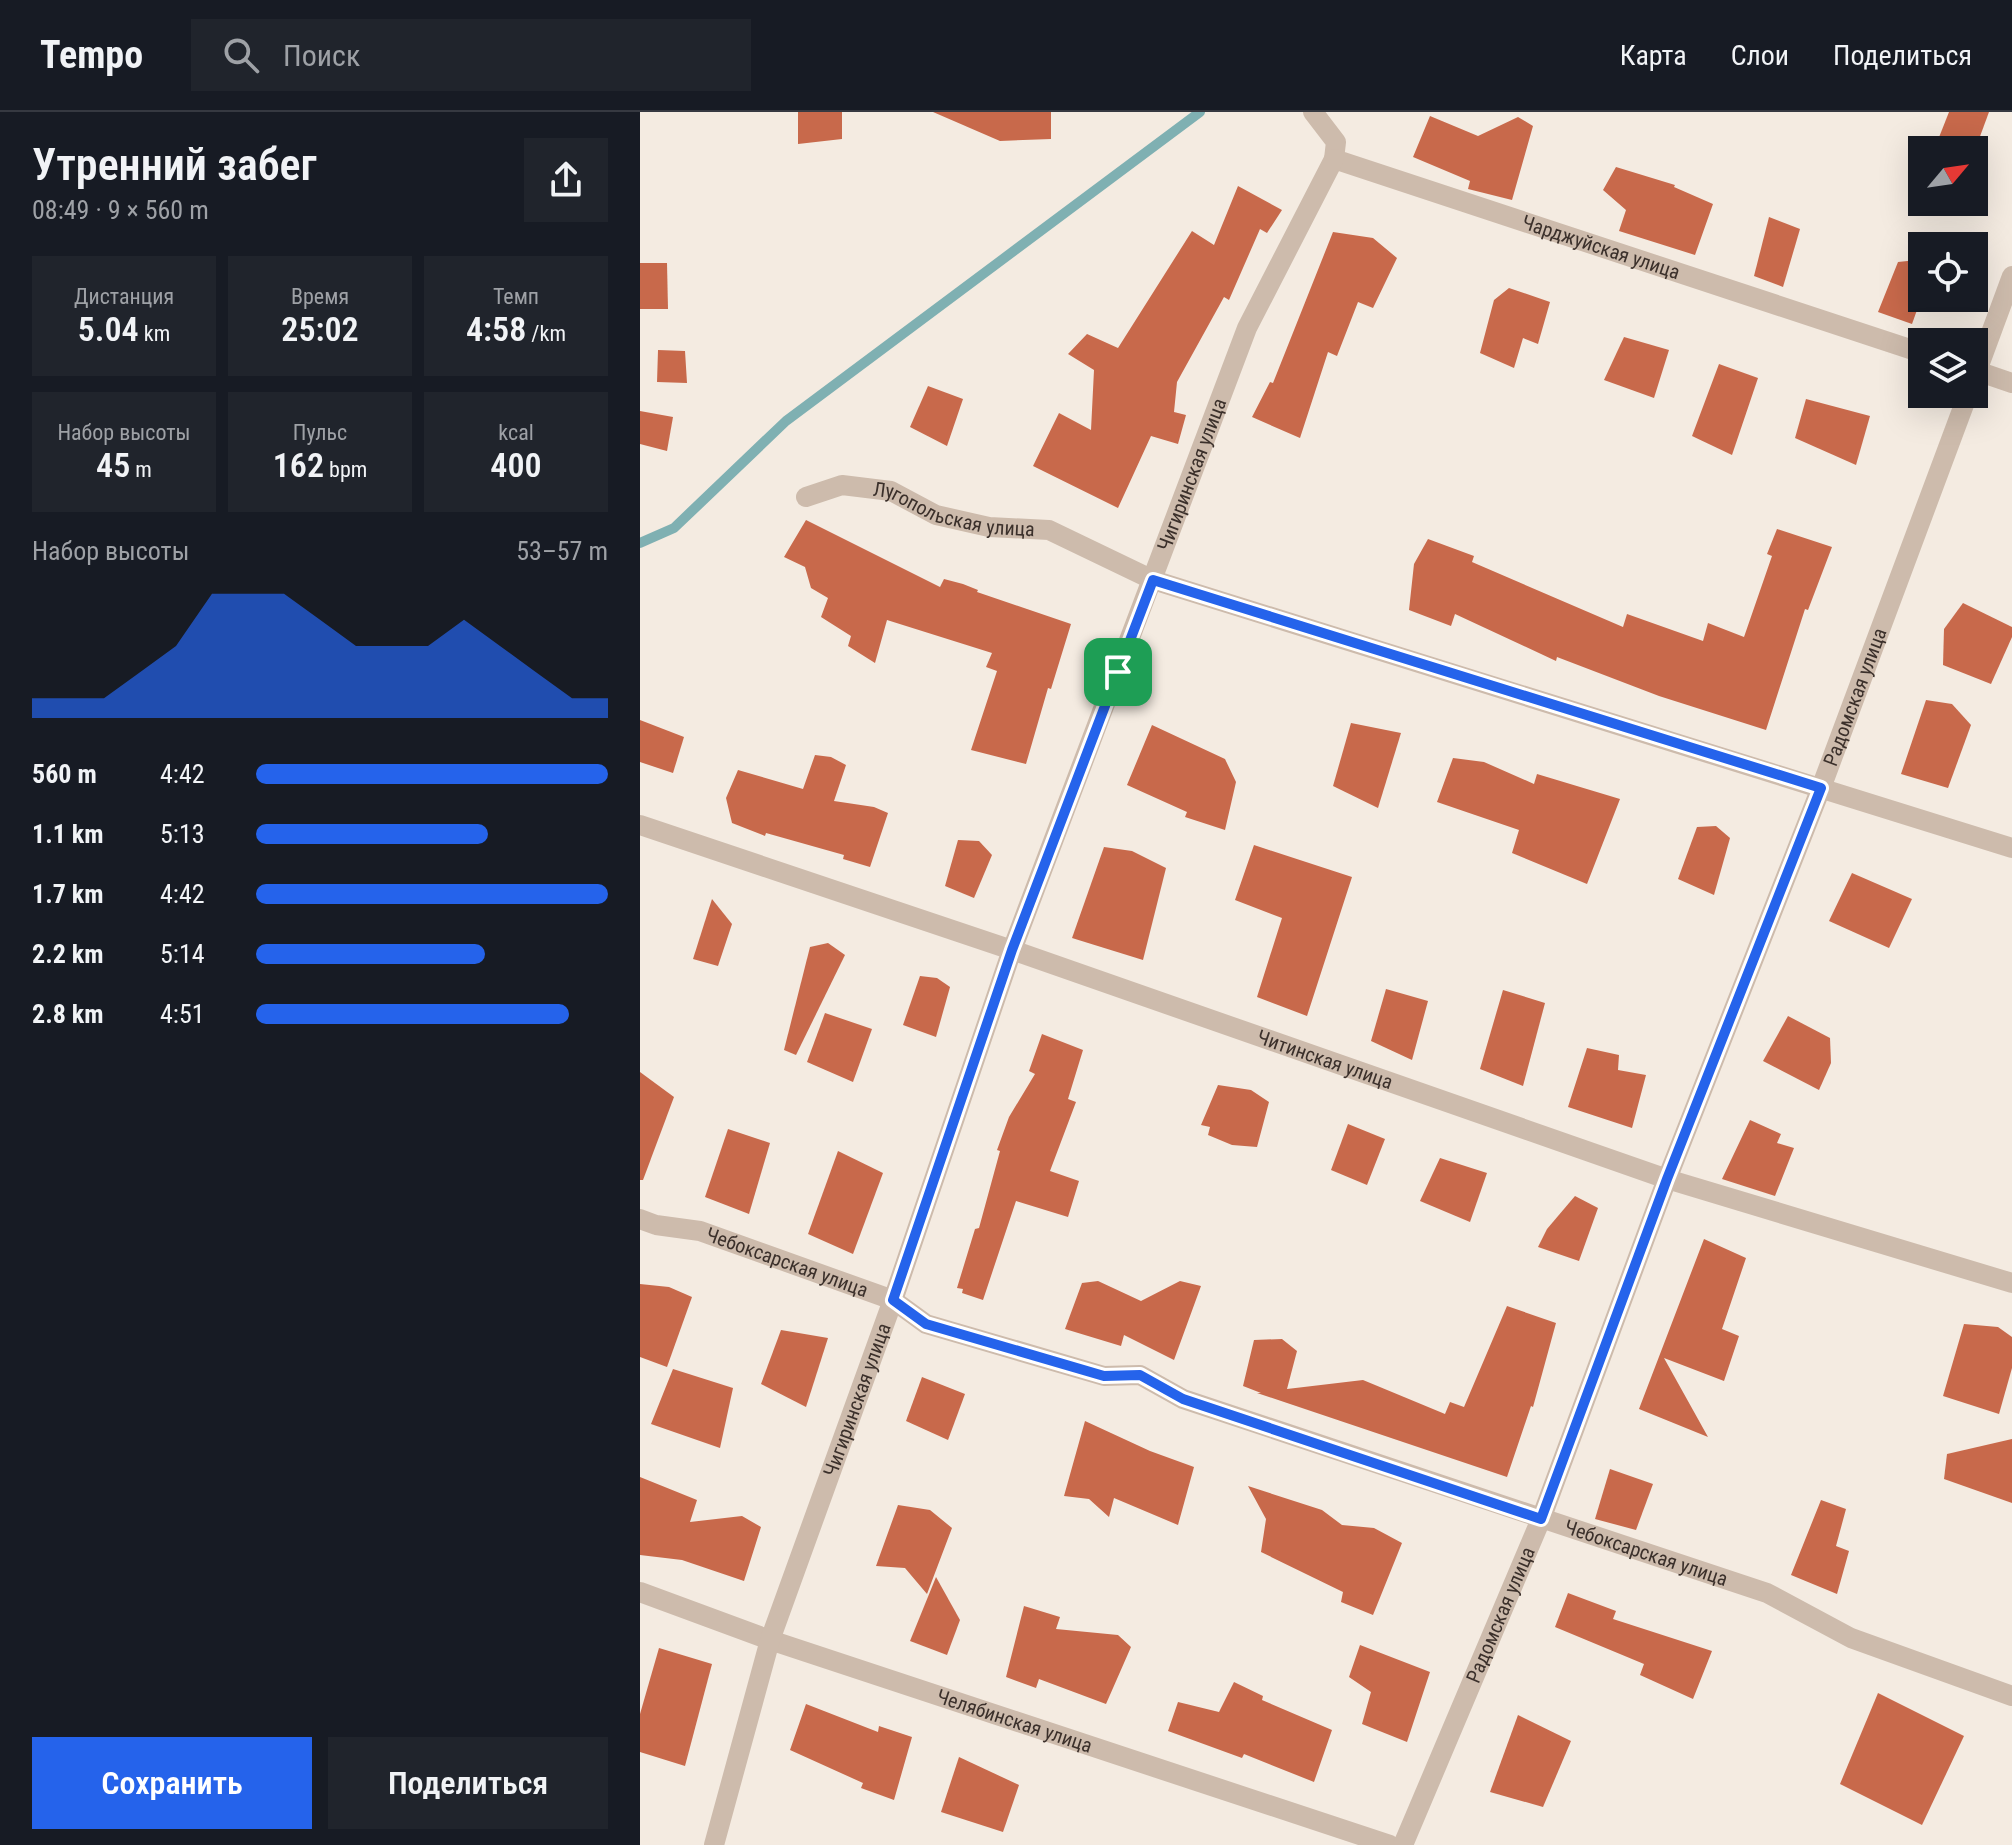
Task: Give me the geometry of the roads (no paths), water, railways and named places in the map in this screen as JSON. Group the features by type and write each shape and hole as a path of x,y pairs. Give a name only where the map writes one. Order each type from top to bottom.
{"street":[{"path":"1313,112 1336,142 1334,159"},
{"name":"Чарджуйская улица","path":"1334,159 1908,348"},
{"name":"Чигиринская улица","path":"714,1845 770,1640 893,1300 1012,950 1247,328 1334,159"},
{"path":"1988,340 2012,276"},
{"path":"1988,377 2012,383"},
{"name":"Радомская улица","path":"1403,1845 1541,1519 1667,1179 1821,788 1963,408"},
{"name":"Лугопольская улица","path":"806,497 842,485 891,491 936,515 989,527 1049,530 1153,580 2012,848"},
{"name":"Читинская улица","path":"640,825 1012,950 1667,1179 2012,1283"},
{"name":"Чебоксарская улица","path":"640,1219 656,1225 700,1231 893,1300 926,1324 1104,1376 1140,1375 1183,1399 1767,1593 1851,1638 2012,1696"},
{"name":"Челябинская улица","path":"640,1592 770,1640 1390,1845"}],"waterway":[{"path":"640,543 674,528 786,421 1200,112"}]}
